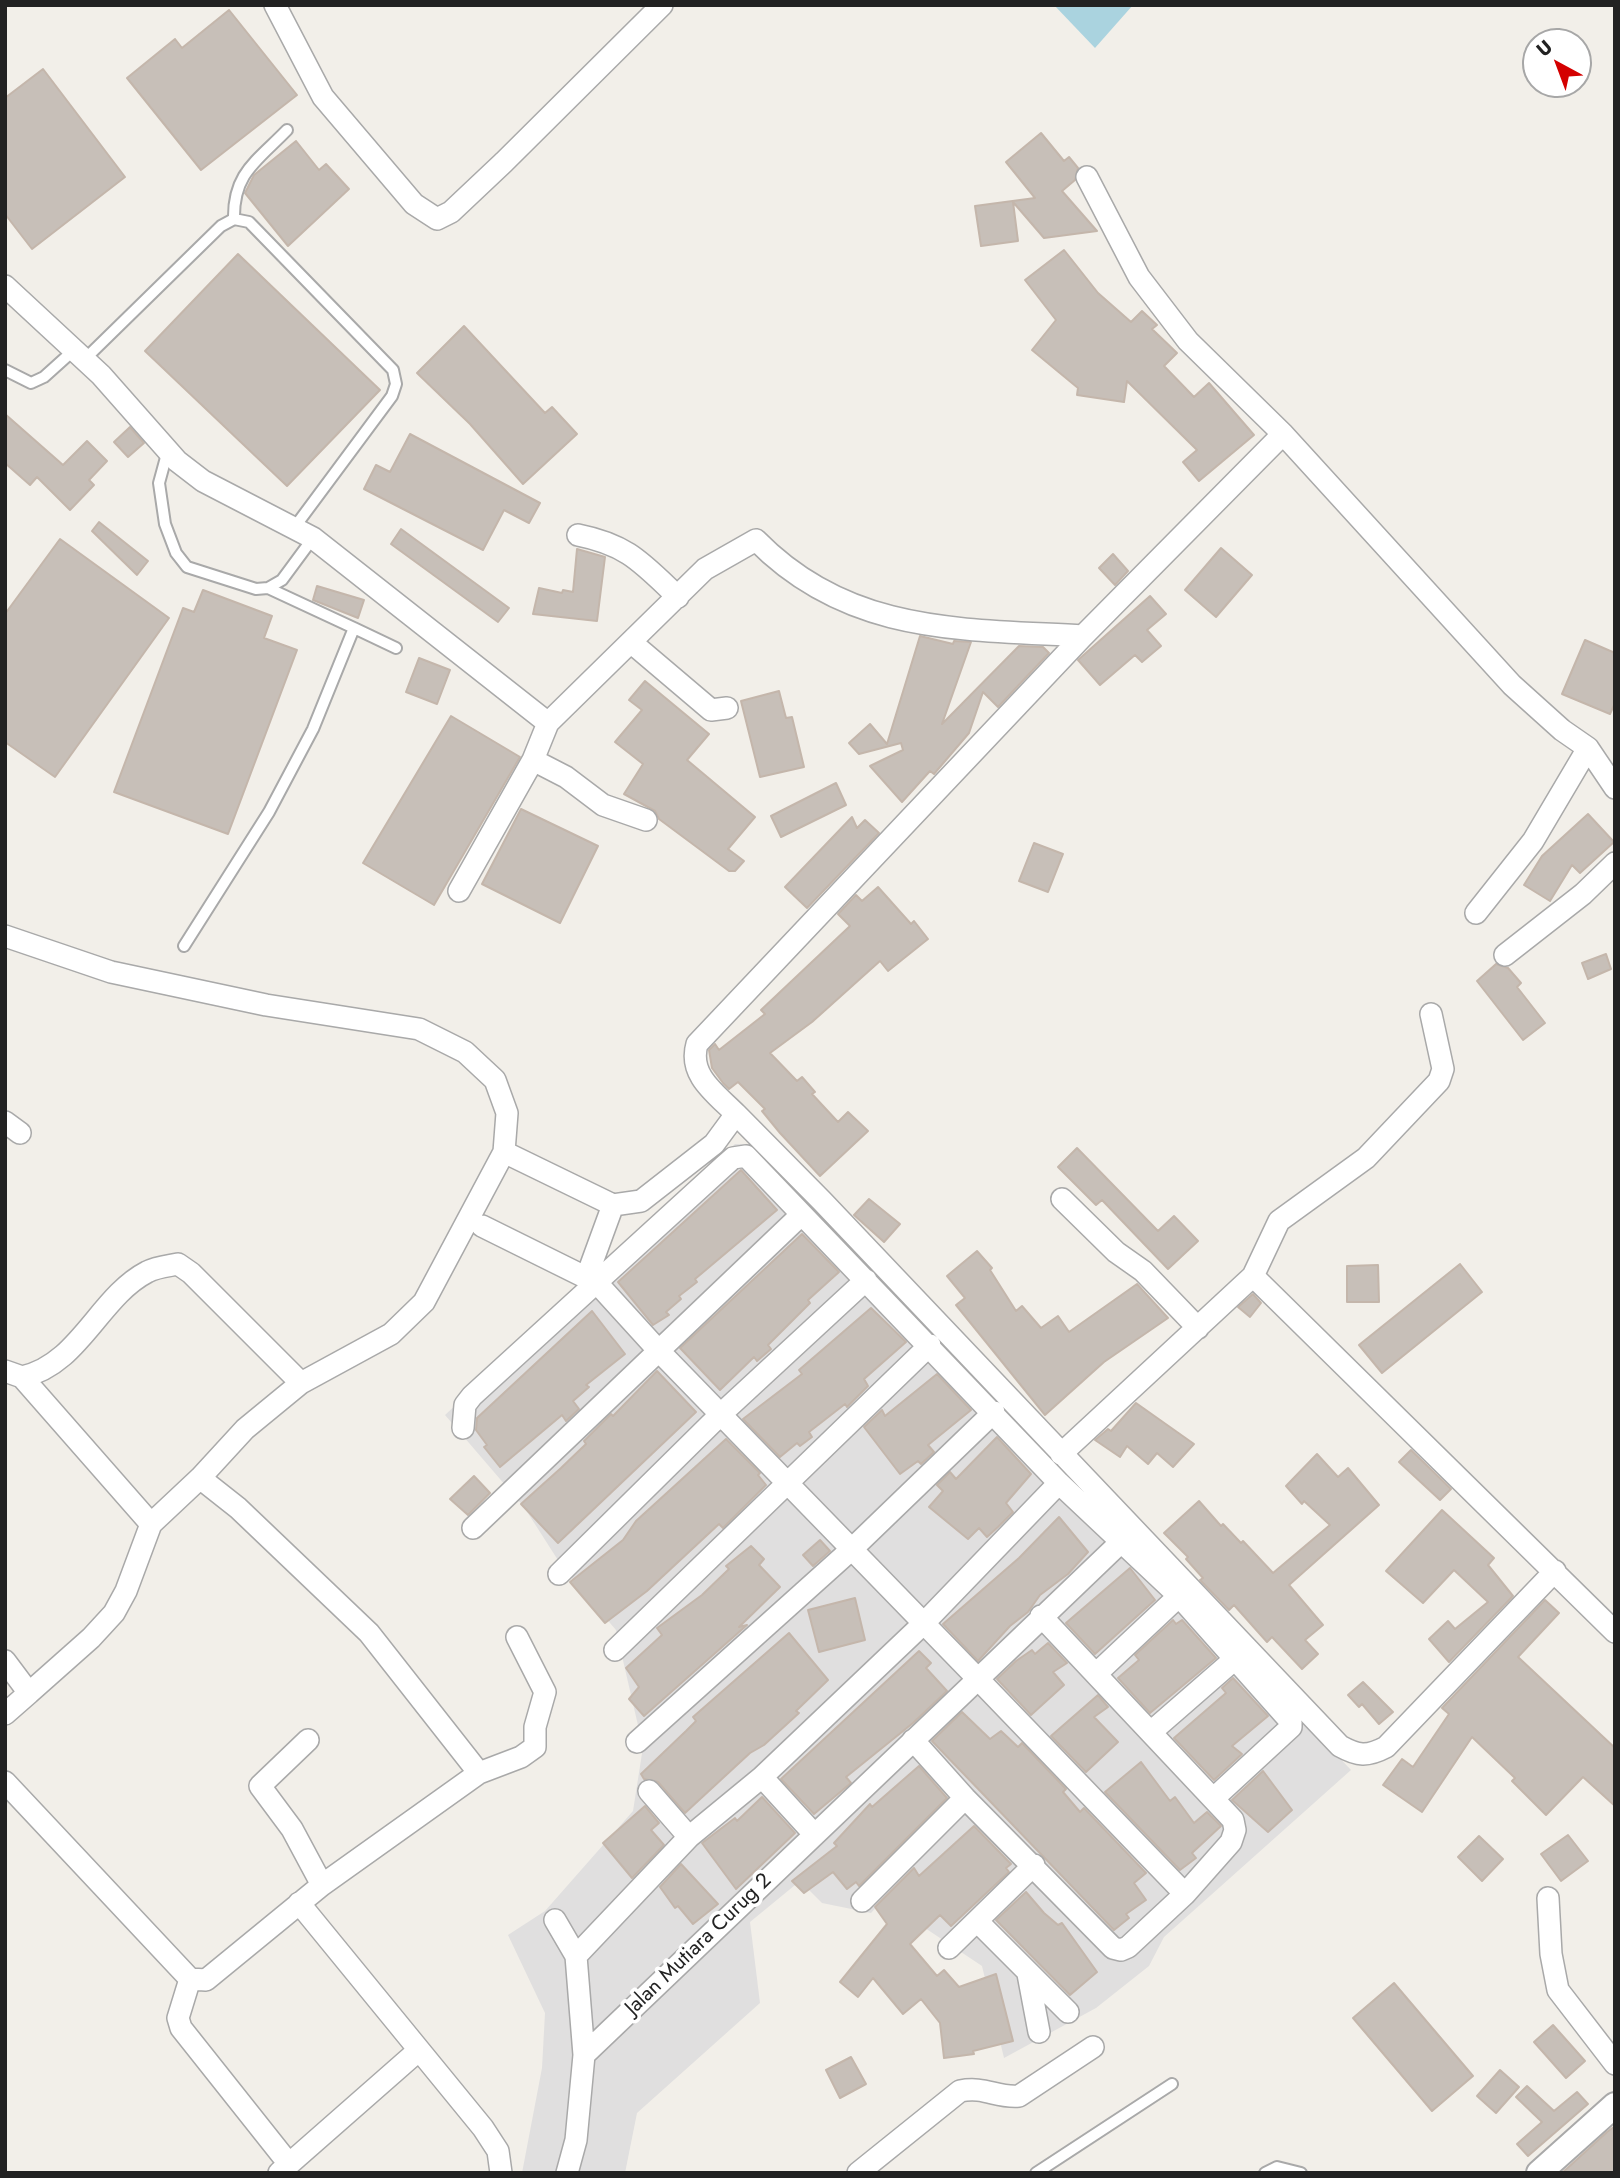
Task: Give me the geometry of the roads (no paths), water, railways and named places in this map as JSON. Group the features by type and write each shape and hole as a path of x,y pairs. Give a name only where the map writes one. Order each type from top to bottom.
{"street":[{"path":"275,5 323,97 414,204 437,219 451,212 487,179 662,5"},
{"path":"1087,177 1139,277 1180,331 1283,434 1512,685 1562,730 1588,748 1615,788"},
{"path":"5,286 80,355 168,450 203,481 313,538 548,723"},
{"path":"1283,434 1083,636 697,1044 693,1057 699,1076 1340,1746 1356,1755 1372,1755 1386,1747 1555,1572"},
{"path":"579,535 604,540 630,552 678,597"},
{"path":"459,891 533,760 548,723 705,569 756,540 803,581 891,620 988,632 1083,636"},
{"path":"632,643 711,709 727,708"},
{"path":"1476,913 1533,841 1588,748"},
{"path":"533,760 566,777 603,805 646,820"},
{"path":"1505,955 1583,894 1615,863"},
{"path":"5,936 111,972 266,1005 419,1029 465,1052 495,1080 507,1112 504,1152 424,1302 391,1334 301,1383 245,1429 200,1478 151,1524 126,1591 114,1613 91,1638 5,1714"},
{"path":"1061,1454 1253,1276 1279,1221 1366,1158 1439,1081 1443,1069 1431,1014"},
{"path":"504,1152 613,1205 641,1201 714,1144 736,1114"},
{"path":"463,1428 465,1405 472,1396 592,1279 724,1166 739,1156 746,1156 800,1216 930,1345 1059,1483 1179,1596 1292,1724 1214,1798"},
{"path":"1062,1199 1116,1252 1143,1271 1198,1328"},
{"path":"592,1279 613,1205"},
{"path":"473,1528 800,1216"},
{"path":"482,1226 592,1279 1185,1894"},
{"path":"14,1374 38,1374 58,1360 145,1273 178,1264 191,1273 301,1383"},
{"path":"1253,1276 1615,1632"},
{"path":"559,1574 721,1414 866,1280"},
{"path":"615,1650 930,1345"},
{"path":"14,1374 151,1524"},
{"path":"637,1742 853,1548 994,1412"},
{"path":"200,1478 239,1508 369,1633 479,1773"},
{"path":"576,1956 689,1837 762,1777 923,1624 1059,1483"},
{"name":"Jalan Mutiara Curug 2","path":"584,2055 1121,1542"},
{"path":"1096,1674 1179,1596"},
{"path":"913,1740 965,1798 1034,1865 1108,1945 1117,1950 1128,1947 1185,1894 1231,1843 1235,1830 1233,1820 1041,1616"},
{"path":"5,1782 190,1979 206,1980 322,1885 479,1773 521,1757 535,1747 535,1727 545,1692 517,1637"},
{"path":"1151,1732 1236,1658"},
{"path":"5,1661 29,1693"},
{"path":"308,1741 260,1786 292,1829 322,1885"},
{"path":"762,1777 814,1834"},
{"path":"649,1791 689,1837"},
{"path":"862,1901 965,1798"},
{"path":"950,1948 1034,1865"},
{"path":"1548,1898 1551,1954 1558,1990 1570,2010 1615,2064"},
{"path":"299,1903 498,2151 501,2173"},
{"path":"555,1920 576,1956 584,2055 576,2140 567,2173"},
{"path":"977,1921 1068,2012"},
{"path":"1028,1974 1039,2032"},
{"path":"190,1979 178,2018 181,2028 284,2169 419,2050"},
{"path":"858,2173 884,2149 960,2091 976,2088 1006,2097 1019,2096 1093,2047"},
{"path":"1539,2173 1614,2106"}],"lane":[{"path":"234,219 236,187 245,173 287,130"},
{"path":"5,370 31,383 44,377 80,355 221,226 234,219 248,222 393,370 396,384 392,396 293,528"},
{"path":"168,450 159,483 165,524 176,553 187,567 256,589 268,588 282,579 313,538"},
{"path":"268,588 396,648"},
{"path":"184,946 282,788 313,729 354,628"},
{"path":"1036,2173 1172,2084"},
{"path":"1265,2173 1277,2167 1301,2173"}],"water":[{"path":"1054,5 1133,5 1095,48"}]}
